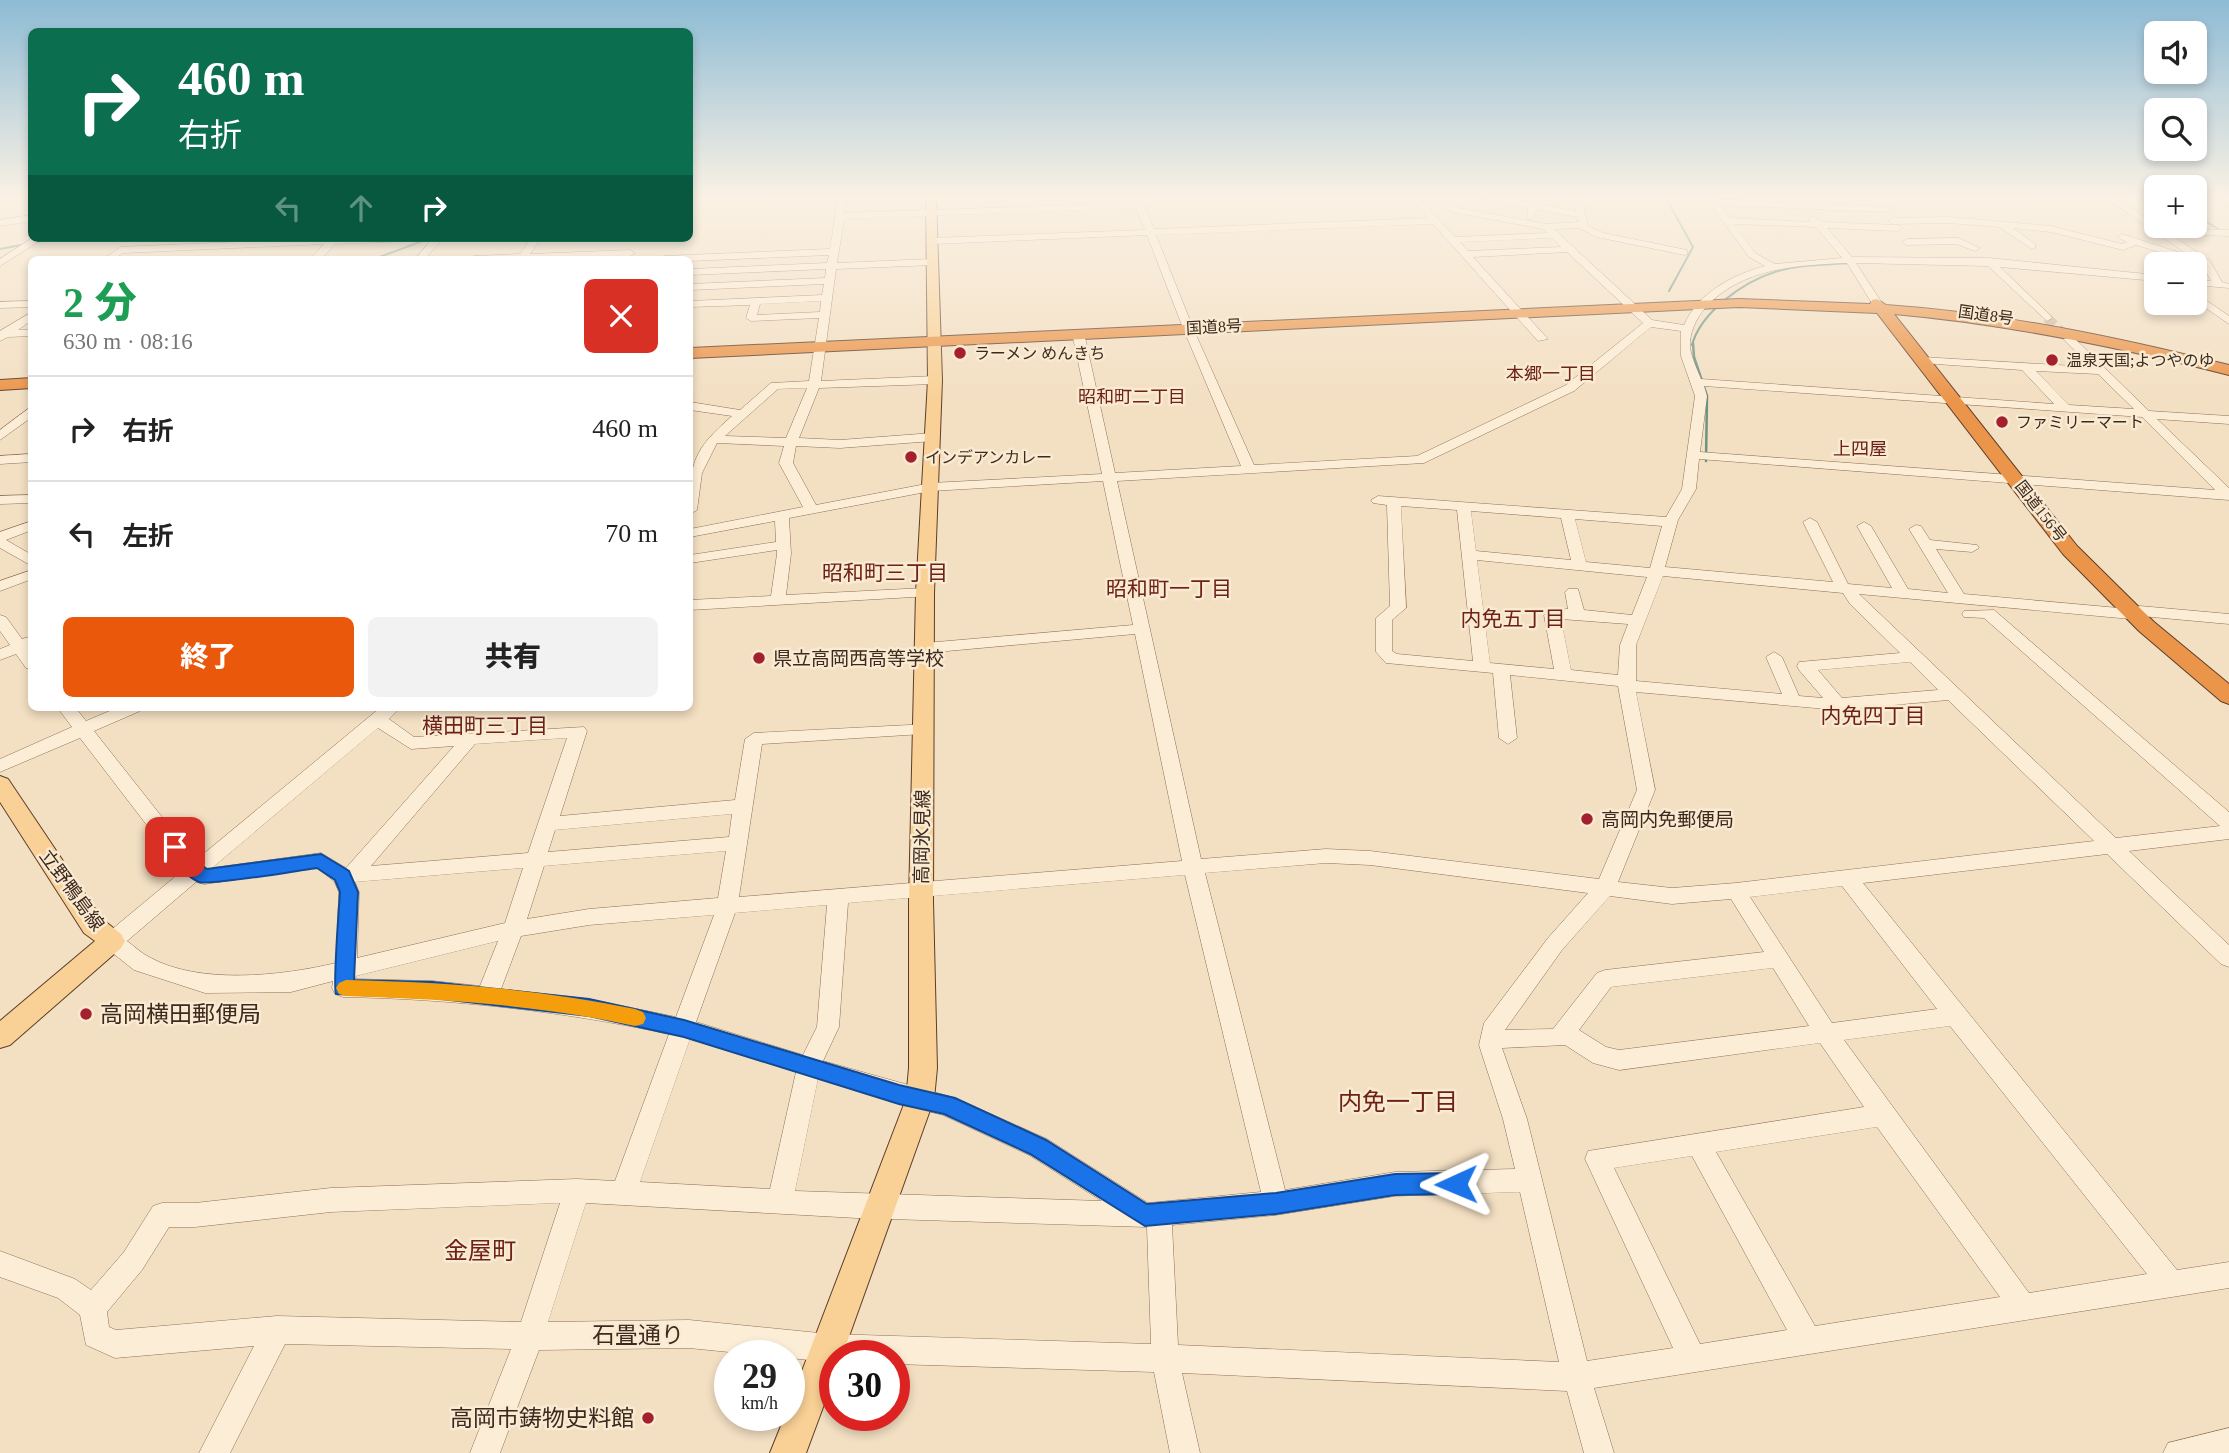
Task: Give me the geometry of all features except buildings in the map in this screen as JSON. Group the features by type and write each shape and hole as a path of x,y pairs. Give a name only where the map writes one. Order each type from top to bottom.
{"highway":[{"name":"国道8号","path":"693,353 1723,303 1879,305 1975,313 2102,334 2229,365"},
{"name":"国道8号","path":"1879,305 2052,330 2229,365"},
{"name":"国道156号","path":"1879,305 2070,550 2131,614 2229,696"},
{"path":"0,385 28,383"}],"main road":[{"name":"高岡氷見線","path":"832,1340 920,1099 923,1068 923,728 925,593 935,380 932,266"},
{"name":"立野鴨島線","path":"0,784 93,926 112,941 0,1037"},
{"name":"高岡氷見線","path":"789,1453 819,1374"}],"street":[{"path":"693,272 831,266 814,386 791,442 786,463 811,509"},
{"path":"1163,266 1250,471"},
{"path":"1476,266 1542,339"},
{"path":"1588,266 1649,323 1687,330 1723,303 1710,297 1735,282 1762,270 1803,266"},
{"path":"1771,266 1775,268"},
{"path":"1853,266 1879,305"},
{"path":"1995,266 2046,318"},
{"path":"2023,266 2144,277"},
{"path":"2188,266 2217,277 2229,274"},
{"path":"2203,266 2217,277"},
{"path":"693,287 829,281"},
{"path":"693,304 826,298"},
{"path":"755,301 751,318 824,314"},
{"path":"0,305 28,304"},
{"path":"2207,305 2229,321"},
{"path":"2,335 28,318"},
{"path":"693,532 930,487 1419,460 1570,388 1649,323"},
{"path":"1599,1453 1577,1377 1531,1180 1511,1106 1490,1045 1495,1023 1555,944 1605,888 1646,790 1626,682 1628,645 1656,572 1671,522 1689,489 1701,456 1703,383 1685,358 1687,330"},
{"path":"2,335 28,333"},
{"path":"1078,333 1192,867 1276,1203"},
{"path":"2070,339 2229,495"},
{"path":"1922,360 2101,371"},
{"path":"2025,366 2066,409"},
{"path":"693,488 695,473 713,439 775,386 935,380"},
{"path":"1703,383 2229,420"},
{"path":"693,406 744,414"},
{"path":"0,436 28,413"},
{"path":"713,439 840,444 933,437"},
{"path":"1701,456 2229,495"},
{"path":"0,460 28,458"},
{"path":"0,500 28,499"},
{"path":"1377,500 1671,522"},
{"path":"1394,501 1398,608 1384,618 1384,652 1392,659 1563,674 1626,682 1634,686 1838,704 1953,694"},
{"path":"1464,507 1482,667"},
{"path":"1567,513 1579,565"},
{"path":"778,599 784,545 782,515"},
{"path":"1810,522 1845,588 1855,601 2229,958"},
{"path":"1864,526 1903,594"},
{"path":"0,539 28,527"},
{"path":"1916,529 1959,598"},
{"path":"0,539 28,559"},
{"path":"1925,544 1972,548"},
{"path":"693,559 784,545"},
{"path":"1470,555 2131,614 2140,611 2229,619"},
{"path":"0,586 28,576"},
{"path":"1573,592 1577,614"},
{"path":"693,605 925,593"},
{"path":"1970,614 1988,613 2229,822"},
{"path":"1563,674 1552,615 1577,614 1637,620"},
{"path":"0,620 25,644 0,655"},
{"path":"925,648 1142,629"},
{"path":"1774,656 1793,701"},
{"path":"1838,704 1805,666 1913,657"},
{"path":"1501,669 1508,737"},
{"path":"69,711 190,867 204,877 321,860 347,876 738,843"},
{"path":"0,766 125,711"},
{"path":"487,996 513,929 537,860 579,731 411,743 384,712 112,941 142,964 205,984 291,983 513,929 589,916 1326,856 1370,858 1672,896 1736,891 2229,832"},
{"path":"624,1192 727,906 754,739 923,728"},
{"path":"470,739 347,876 349,892 343,988 433,990 487,996 589,1008 684,1028 809,1067 947,1105 1038,1147 1152,1214"},
{"path":"549,824 744,806"},
{"path":"1847,878 2172,1284"},
{"path":"1736,891 1826,1033 2023,1307"},
{"path":"780,1202 809,1067 828,1027 838,896"},
{"path":"1492,1035 1507,1040 1558,1038 1605,979 1778,960"},
{"path":"1564,1033 1601,1056 1619,1060 1955,1016"},
{"path":"1693,1359 1597,1158 1883,1115"},
{"path":"1698,1143 1808,1341"},
{"path":"0,1264 66,1288 93,1308 133,1261 162,1215 195,1215 331,1200 577,1191 882,1207 1152,1214 1276,1203 1395,1184 1531,1180"},
{"path":"485,1453 530,1336 577,1191"},
{"path":"1152,1214 1165,1358 1185,1453"},
{"name":"石畳通り","path":"910,1350 1165,1358 1577,1377 2229,1275"},
{"name":"石畳通り","path":"93,1308 96,1335 115,1344 276,1330 530,1336 688,1334 819,1347"},
{"path":"214,1453 276,1330"},
{"path":"2178,1453 2229,1443"}],"waterway":[{"path":"1669,291 1683,266"},
{"path":"1692,345 1704,321 1737,291 1775,272 1807,266"},
{"path":"1693,343 1694,357 1707,396 1706,461"}],"tunnel":[{"path":"2047,318 2069,339"}],"slow traffic":[{"path":"346,988 433,990 589,1008 635,1018"}],"place":[{"name":"ラーメン めんきち","path":"960,353"},
{"name":"温泉天国;よつやのゆ","path":"2052,360"},
{"name":"ファミリーマート","path":"2002,422"},
{"name":"インデアンカレー","path":"911,457"},
{"name":"県立高岡西高等学校","path":"759,658"},
{"name":"高岡内免郵便局","path":"1587,819"},
{"name":"高岡横田郵便局","path":"86,1014"},
{"name":"高岡市鋳物史料館","path":"648,1418"}],"district":[{"name":"本郷一丁目","path":"1551,374"},
{"name":"昭和町二丁目","path":"1132,397"},
{"name":"上四屋","path":"1860,449"},
{"name":"昭和町三丁目","path":"885,573"},
{"name":"昭和町一丁目","path":"1169,589"},
{"name":"内免五丁目","path":"1513,619"},
{"name":"内免四丁目","path":"1873,716"},
{"name":"横田町三丁目","path":"485,726"},
{"name":"内免一丁目","path":"1398,1102"},
{"name":"金屋町","path":"480,1251"}],"route":[{"path":"175,847 190,867 204,877 321,860 342,876 349,892 343,988 433,990 589,1008 684,1028 899,1094 947,1105 1038,1147 1145,1215 1276,1203 1395,1184 1456,1184"}]}
